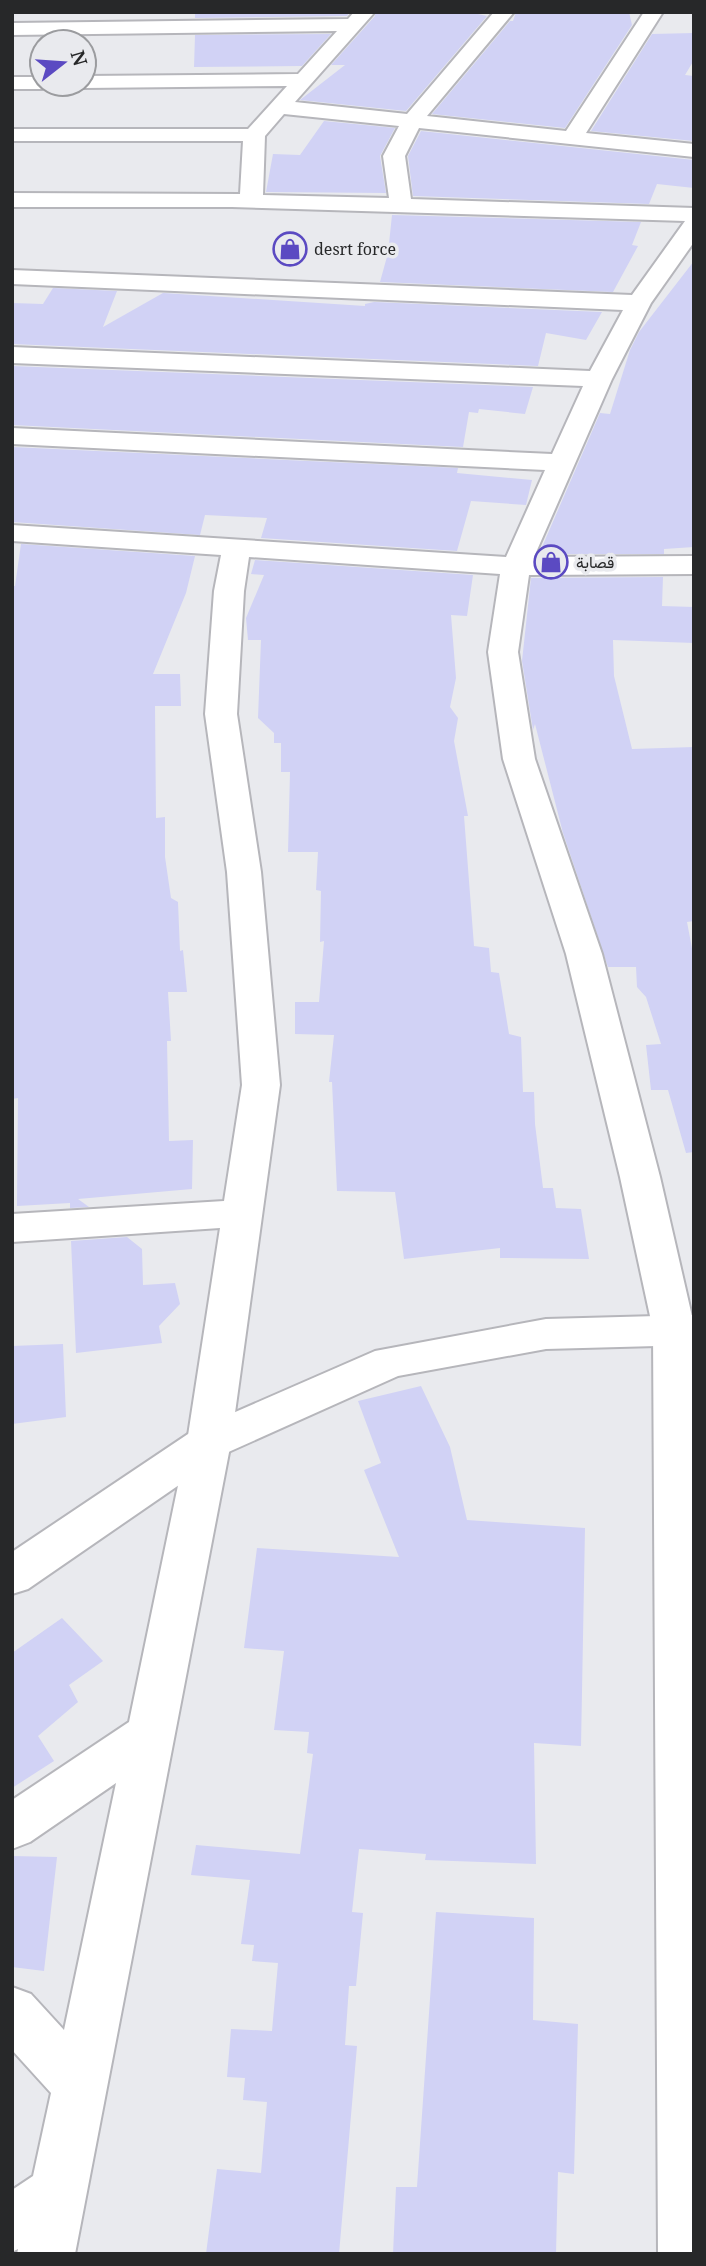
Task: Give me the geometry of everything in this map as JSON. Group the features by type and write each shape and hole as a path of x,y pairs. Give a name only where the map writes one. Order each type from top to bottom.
{"street":[{"path":"401,205 394,156 413,120 505,12"},
{"path":"572,138 654,12"},
{"path":"12,29 359,19"},
{"path":"251,201 254,135 359,19"},
{"path":"98,82 301,80"},
{"path":"278,107 694,151"},
{"path":"12,135 254,135"},
{"path":"12,200 94,198 251,201 694,215"},
{"path":"687,2254 684,1330 640,1177 584,954 519,759 503,652 516,566 599,379 639,303 694,225"},
{"path":"12,276 639,303"},
{"path":"12,355 599,379"},
{"path":"12,436 563,463"},
{"path":"12,533 516,566 694,565"},
{"path":"46,2254 209,1442 261,1085 244,872 221,714 229,591 237,547"},
{"path":"12,1228 242,1213"},
{"path":"12,1576 209,1442 390,1362 547,1334 684,1330"},
{"path":"12,1828 149,1734"},
{"path":"12,2011 79,2085"},
{"path":"12,2224 57,2193"}],"building":[{"path":"195,12 350,12 347,16 195,18"},
{"path":"375,12 469,12 487,16 406,111 300,100 345,65 331,65 375,16"},
{"path":"516,12 629,12 632,25 565,128 432,114 510,21 513,21"},
{"path":"694,33 694,60 685,75 694,76 694,141 591,131 652,34"},
{"path":"331,34 302,66 194,67 195,35"},
{"path":"324,121 395,128 380,156 386,193 266,192 273,154 300,155"},
{"path":"421,131 694,160 694,188 657,184 649,204 413,196 408,156"},
{"path":"392,215 641,222 632,245 638,246 613,292 380,282 388,253"},
{"path":"694,261 694,547 664,549 664,554 539,554 600,413 610,414 630,350 639,332"},
{"path":"53,288 117,291 103,327 163,293 365,306 374,302 602,312 586,340 546,333 538,366 12,344 12,303 43,304"},
{"path":"12,366 533,387 525,414 479,409 478,413 469,412 463,447 12,425"},
{"path":"12,447 458,468 457,473 532,480 526,505 471,501 457,551 261,538 267,518 205,515 200,535 12,522"},
{"path":"21,544 195,556 186,593 153,674 180,674 181,706 155,706 156,818 165,817 165,857 171,898 178,902 180,951 183,950 187,992 168,992 171,1041 167,1041 169,1141 193,1140 192,1189 78,1199 89,1207 70,1208 70,1203 17,1206 18,1098 12,1099 12,586 15,586"},
{"path":"255,560 473,575 467,616 451,615 456,678 450,707 458,718 454,741 468,816 464,816 474,946 489,948 491,972 499,973 509,1034 521,1037 523,1092 534,1092 543,1188 553,1188 556,1208 581,1209 589,1259 500,1258 500,1248 404,1259 395,1192 337,1191 332,1082 329,1082 334,1035 295,1034 295,1002 319,1002 324,941 320,942 321,891 316,890 318,852 288,852 290,772 281,772 281,743 274,743 274,733 258,718 261,640 248,640 246,618 264,575 251,574"},
{"path":"663,577 662,606 694,607 694,643 613,640 614,676 632,749 694,747 694,921 687,922 694,959 694,1152 686,1153 668,1090 651,1090 646,1045 661,1044 646,997 637,987 636,967 608,967 563,833 535,724 533,730 522,661 531,578"},
{"path":"127,1237 142,1249 143,1285 175,1283 180,1304 159,1326 162,1343 76,1353 71,1241"},
{"path":"63,1344 66,1417 12,1424 12,1346"},
{"path":"421,1386 450,1447 467,1520 585,1528 581,1746 534,1743 536,1864 425,1860 426,1854 359,1849 352,1912 363,1913 356,1986 349,1986 345,2045 357,2046 339,2254 206,2254 217,2169 261,2173 267,2102 243,2100 245,2078 227,2077 231,2029 272,2031 278,1963 252,1961 254,1945 241,1944 250,1880 191,1875 196,1845 300,1854 313,1754 307,1753 309,1732 274,1730 284,1651 244,1648 257,1548 399,1557 364,1470 381,1463 358,1401"},
{"path":"62,1618 103,1661 69,1685 78,1702 38,1736 54,1761 12,1788 12,1653"},
{"path":"12,1856 57,1857 44,1971 12,1967"},
{"path":"436,1912 534,1918 533,2020 578,2024 574,2174 558,2172 556,2254 393,2254 396,2187 417,2187"}],"place":[{"name":"desrt force","path":"290,249"},
{"name":"قصابة","path":"551,562"}]}
